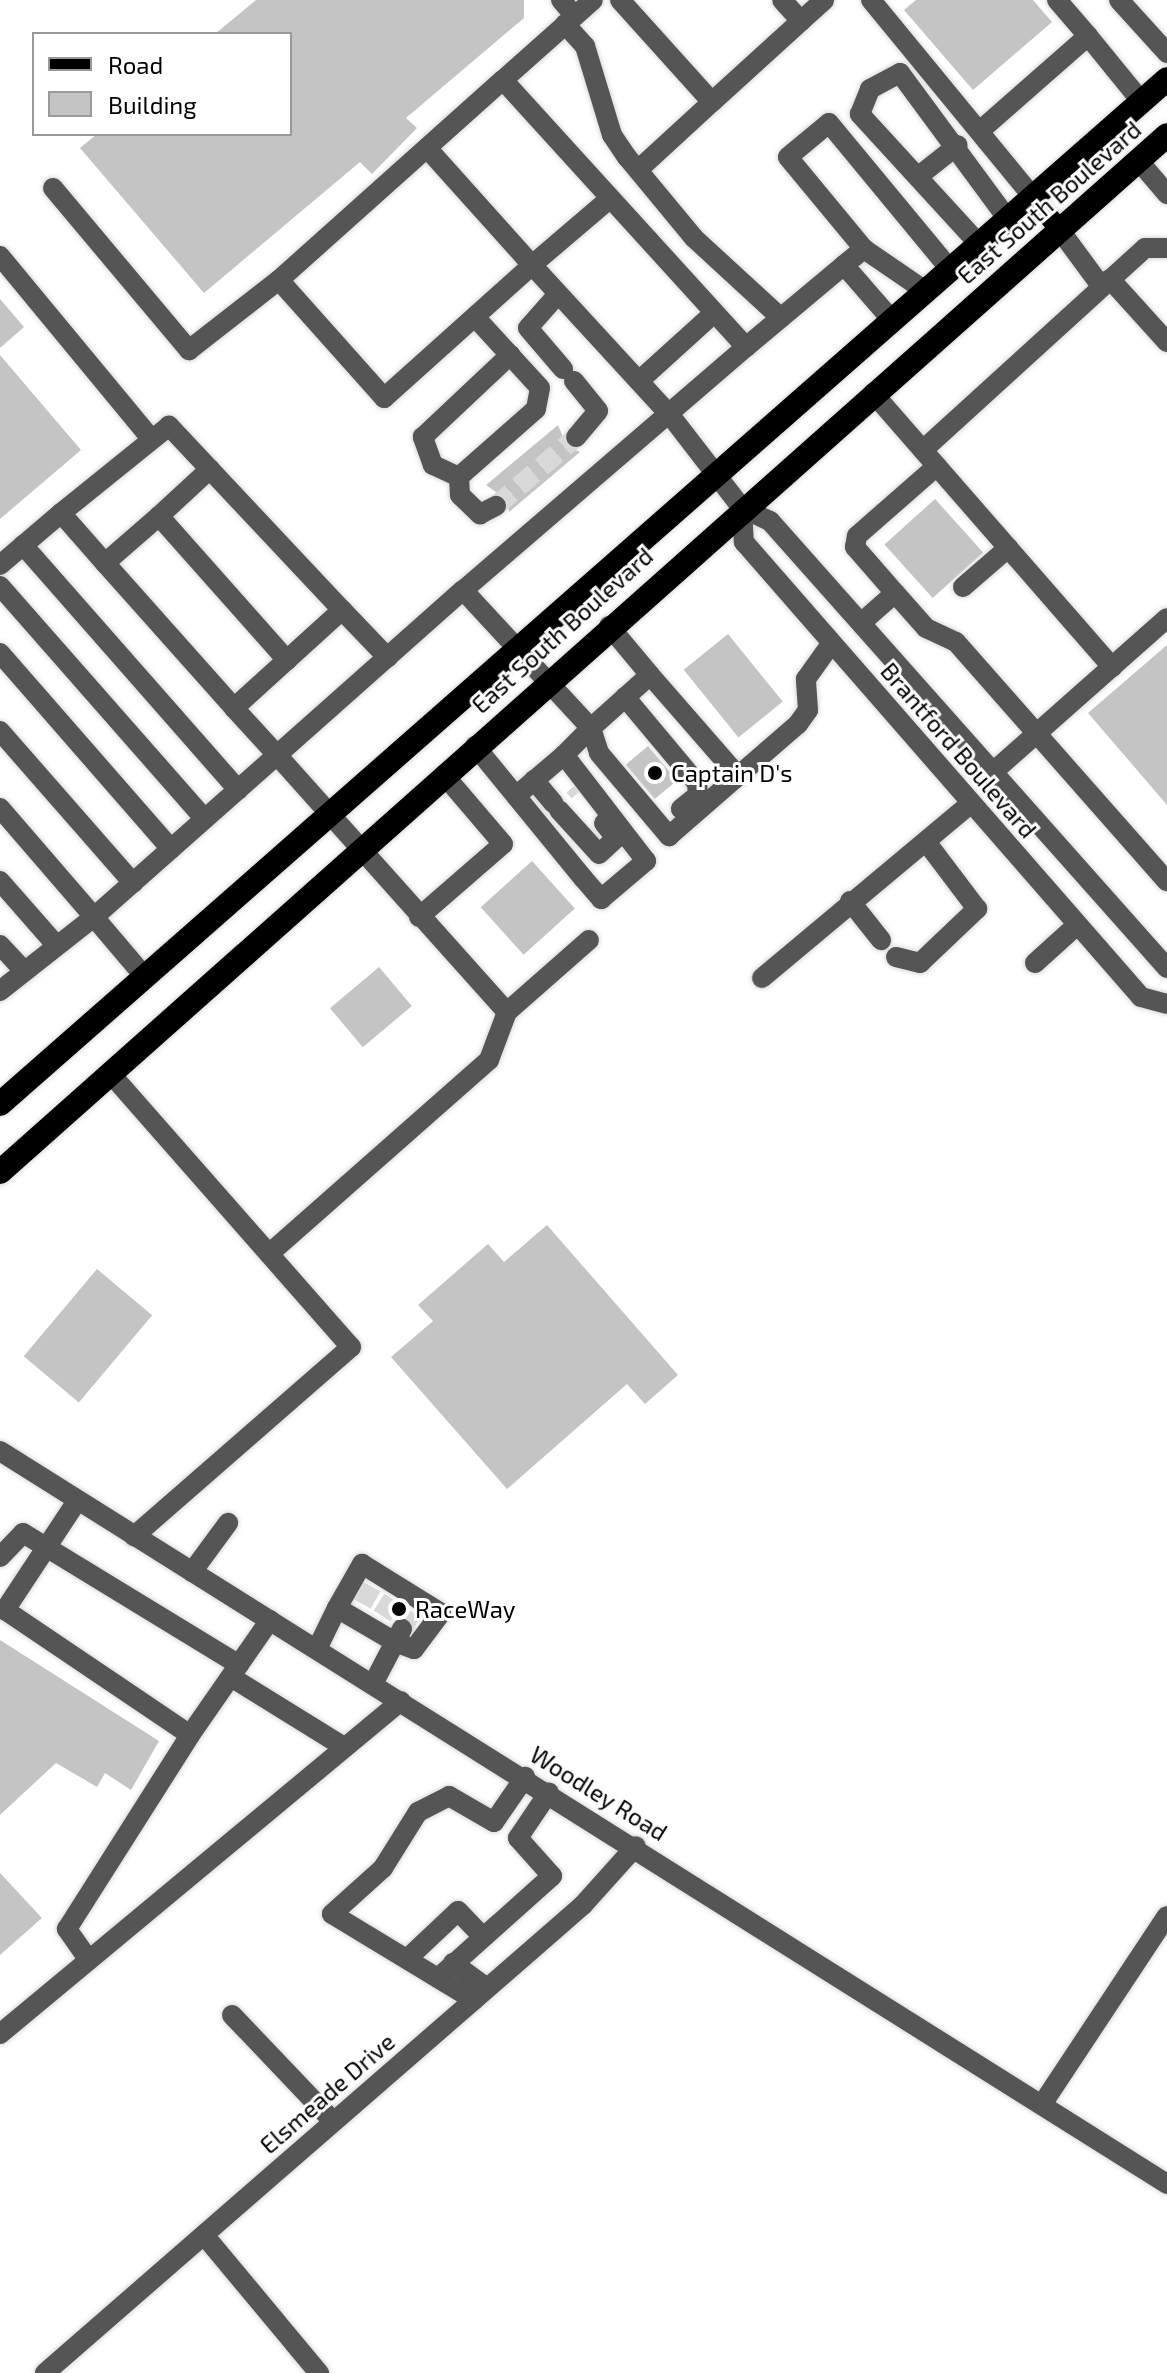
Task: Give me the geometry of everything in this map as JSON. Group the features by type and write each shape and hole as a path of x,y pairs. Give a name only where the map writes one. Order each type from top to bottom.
{"highway":[{"name":"East South Boulevard","path":"0,1104 714,473 1167,79"},
{"name":"East South Boulevard","path":"0,1172 548,680 1167,135"}],"main road":[{"path":"1032,196 1059,229"}],"street":[{"path":"53,188 189,350 279,280 503,80 567,13 593,0"},
{"path":"620,0 712,102"},
{"path":"782,0 801,21"},
{"path":"638,170 824,0"},
{"path":"1057,0 1141,101"},
{"path":"1119,0 1167,53"},
{"path":"875,1 982,129 1032,196"},
{"path":"567,13 585,46 612,135 694,238 781,318"},
{"path":"982,129 1088,36"},
{"path":"978,243 920,175 860,114 870,89 900,73 958,145 962,163 1007,218"},
{"path":"503,80 608,200 746,347"},
{"path":"924,290 864,249 788,157 829,123 949,268"},
{"path":"920,175 958,145"},
{"name":"Brantford Boulevard","path":"427,148 670,415 742,508 770,521 1167,968"},
{"path":"1138,160 1167,194"},
{"path":"279,280 384,398 608,200"},
{"path":"1059,229 1106,282 1167,342"},
{"path":"1167,248 1151,244 1106,282 1079,315 930,458 857,536 855,547 926,628 956,642 1167,881"},
{"path":"0,991 94,917 463,590 864,249"},
{"path":"0,256 149,436"},
{"path":"844,265 891,319"},
{"path":"558,294 528,328 598,411 576,437"},
{"path":"639,381 713,314"},
{"path":"475,317 510,355 541,399 459,477 460,495 480,514 496,506"},
{"path":"459,477 433,465 423,437 510,355"},
{"path":"873,393 1112,667"},
{"path":"0,565 149,436 169,426 388,658"},
{"path":"105,563 210,469"},
{"name":"Brantford Boulevard","path":"742,508 744,542 831,644 1141,997 1167,1004"},
{"path":"61,513 277,755 358,851 507,1012"},
{"path":"159,516 287,660"},
{"path":"23,545 238,790"},
{"path":"963,587 1008,548"},
{"path":"0,586 205,819"},
{"path":"463,590 514,649 548,680 591,728 599,753 669,836 798,724 808,710 806,679 831,644"},
{"path":"861,623 895,593"},
{"path":"234,708 342,610"},
{"path":"993,772 1167,618"},
{"path":"609,626 738,776"},
{"path":"0,653 171,849"},
{"path":"516,796 534,780 567,760 591,728 650,675"},
{"path":"625,697 699,791 671,816 643,804"},
{"path":"0,731 133,883"},
{"path":"475,746 601,899 646,861 567,760"},
{"path":"534,780 591,851 606,853 616,838 576,789 567,760"},
{"path":"419,917 503,844 444,775"},
{"path":"762,978 915,845 927,843 970,804"},
{"path":"0,808 144,976"},
{"path":"896,957 920,963 977,909 927,843"},
{"path":"574,867 591,851"},
{"path":"0,881 56,945"},
{"path":"850,901 881,940"},
{"path":"1035,963 1077,925"},
{"path":"269,1254 489,1060 507,1012 589,940"},
{"path":"0,945 24,971"},
{"path":"110,1073 351,1347 134,1536"},
{"name":"Woodley Road","path":"0,1451 636,1846 1167,2184"},
{"path":"77,1501 2,1612 190,1735"},
{"path":"192,1572 228,1523"},
{"path":"0,1557 23,1533 235,1671 344,1747"},
{"path":"361,1598 407,1620"},
{"path":"361,1598 407,1620"},
{"path":"317,1649 361,1598"},
{"path":"88,1959 67,1929 190,1735 270,1620"},
{"path":"373,1684 407,1620"},
{"path":"0,2034 401,1701"},
{"path":"480,1994 438,1978 332,1914 383,1868 418,1812 449,1796 494,1822 525,1777"},
{"path":"438,1978 552,1876 518,1838 549,1792"},
{"name":"Elsmeade Drive","path":"45,2373 583,1905 636,1846"},
{"path":"407,1959 458,1911 482,1936"},
{"path":"1043,2103 1167,1916"},
{"path":"453,1963 480,1994"},
{"path":"232,2015 333,2121"},
{"path":"204,2235 319,2373"}],"building":[{"path":"256,0 524,0 524,18 406,118 417,128 372,174 360,162 204,293 80,148 95,136 292,136 292,32 217,32"},
{"path":"916,0 1033,0 1052,22 973,90 904,10"},
{"path":"0,299 24,327 0,348"},
{"path":"0,355 81,450 0,519"},
{"path":"558,425 567,446 580,452 509,512 507,500 486,485"},
{"path":"935,499 983,553 933,598 884,545"},
{"path":"728,634 783,702 738,737 684,670"},
{"path":"1167,645 1167,805 1088,713"},
{"path":"648,746 677,780 655,799 626,765"},
{"path":"532,861 575,909 524,955 481,907"},
{"path":"379,967 412,1006 363,1047 330,1008"},
{"path":"547,1225 678,1375 645,1404 627,1384 507,1489 391,1357 433,1321 418,1305 488,1244 504,1262"},
{"path":"97,1269 152,1315 79,1403 24,1356"},
{"path":"0,1640 159,1741 131,1790 105,1773 97,1787 56,1763 0,1815"},
{"path":"0,1873 42,1918 0,1955"}],"tunnel":[{"path":"496,506 576,437"},
{"path":"574,786 579,792"},
{"path":"362,1604 372,1586"},
{"path":"382,1616 393,1599"},
{"path":"402,1629 412,1611"}],"place":[{"name":"Captain D's","path":"655,773"},
{"name":"RaceWay","path":"399,1609"}]}
